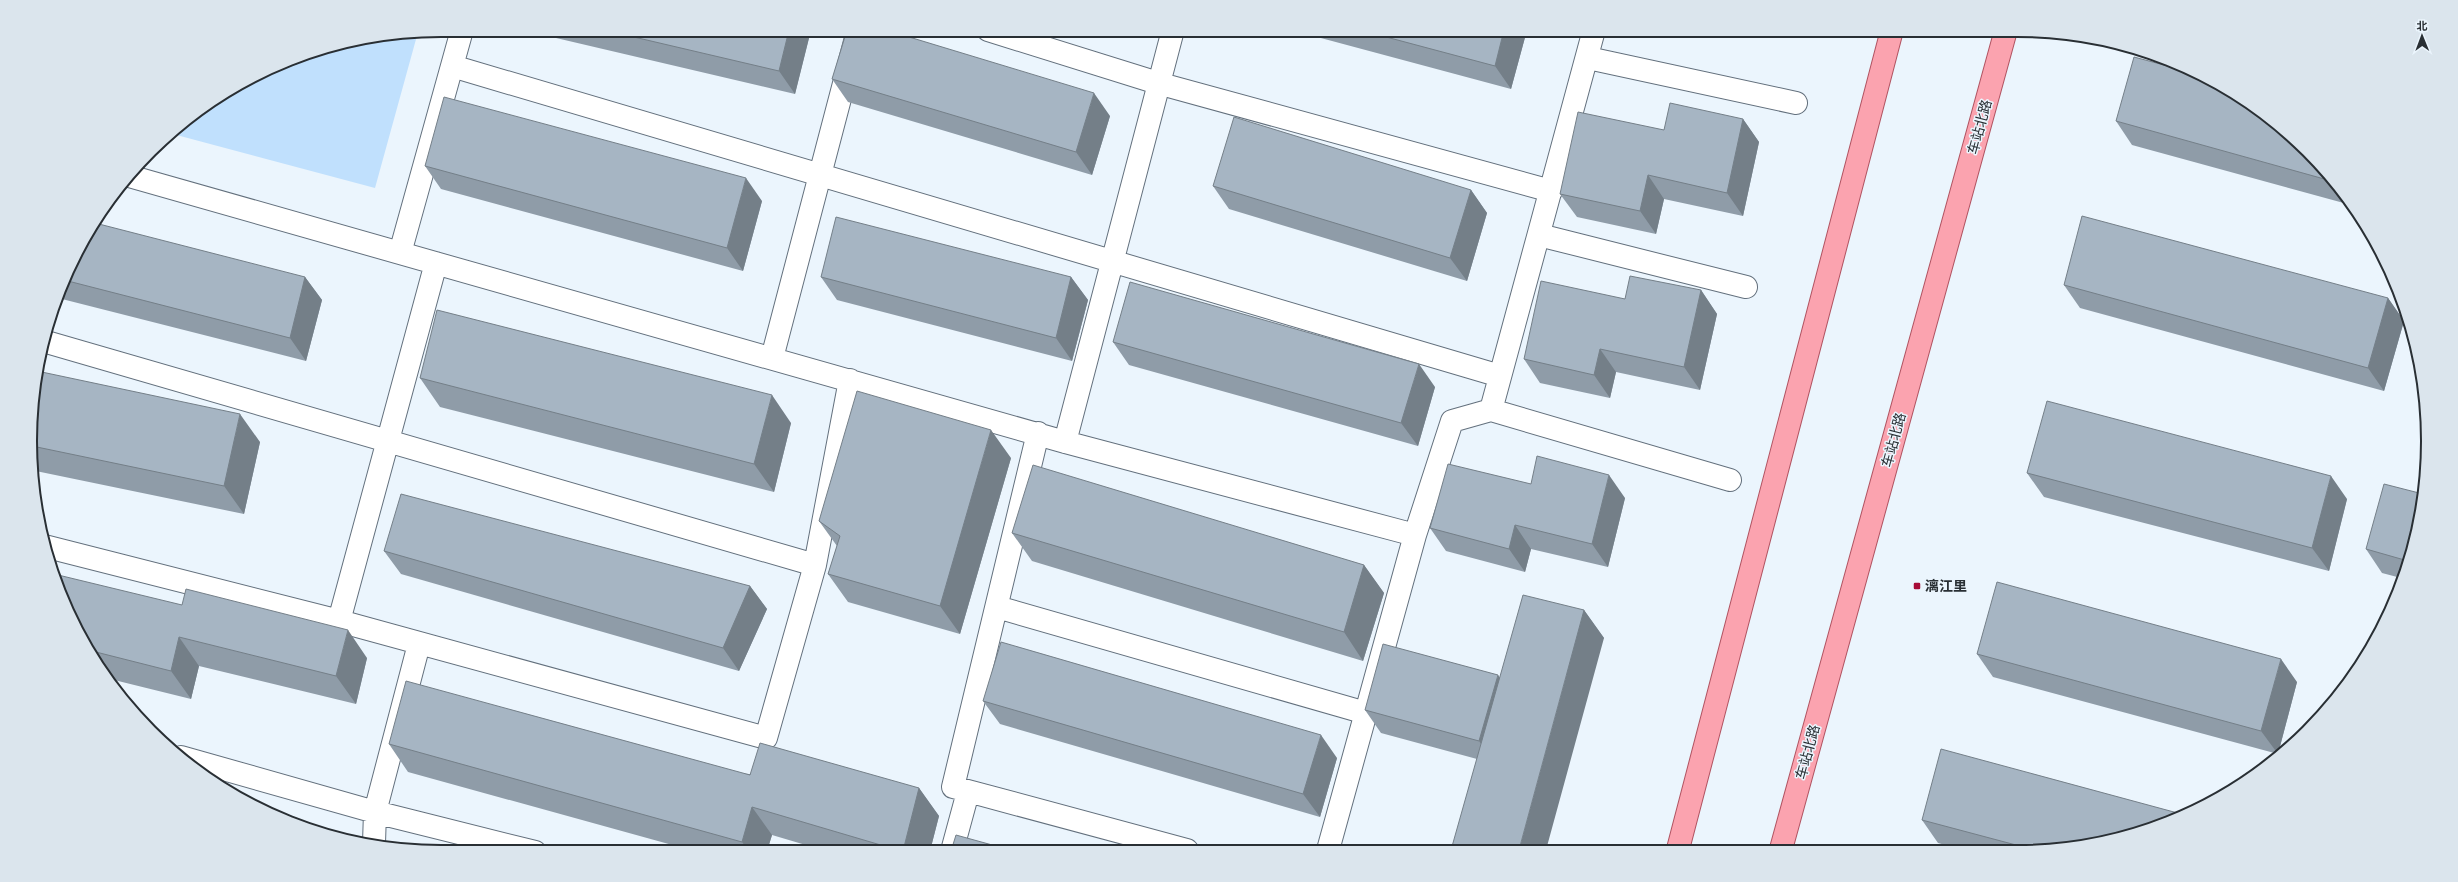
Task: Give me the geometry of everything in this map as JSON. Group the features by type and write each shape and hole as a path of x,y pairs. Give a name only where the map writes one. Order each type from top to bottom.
{"main road":[{"path":"1679,845 1886,37"},
{"name":"车站北路","path":"1782,845 2004,37"}],"street":[{"path":"400,252 460,37"},
{"path":"772,358 856,37"},
{"path":"1010,37 1161,84 1551,192"},
{"path":"1065,442 1161,84 1171,37"},
{"path":"1491,410 1592,37"},
{"path":"1588,58 1796,102"},
{"path":"452,66 1113,260 1500,376"},
{"path":"135,178 1038,433 1065,442 1415,535"},
{"path":"1539,235 1746,287"},
{"path":"339,622 436,263"},
{"path":"49,343 815,565"},
{"path":"52,548 339,622 766,738 815,565 850,380"},
{"path":"1329,845 1415,535 1452,421 1491,410 1730,480"},
{"path":"1038,433 953,787 1168,845"},
{"path":"997,606 1366,712"},
{"path":"374,839 376,812 419,644"},
{"path":"193,760 376,812 507,845"},
{"path":"954,845 968,792"}],"shaded area":[{"path":"416,38 375,188 177,135 195,120 239,91 286,68 311,58 362,45 388,40"}],"building":[{"path":"634,37 787,37 779,71"},
{"path":"845,37 909,37 1094,93 1076,152 832,79"},
{"path":"1386,37 1502,37 1495,66"},
{"path":"2134,57 2166,65 2219,91 2263,120 2303,155 2324,179 2116,121"},
{"path":"444,97 746,178 727,248 425,166"},
{"path":"1670,103 1743,119 1727,193 1648,175 1640,211 1560,194 1578,112 1664,130"},
{"path":"1234,117 1471,190 1450,258 1213,186"},
{"path":"2082,216 2388,298 2368,368 2064,285"},
{"path":"836,217 1071,277 1056,338 821,277"},
{"path":"100,224 305,277 290,338 70,282 91,239"},
{"path":"1630,276 1701,290 1684,367 1600,349 1594,375 1524,359 1541,281 1625,299"},
{"path":"1130,282 1419,364 1401,423 1113,342"},
{"path":"437,310 772,395 754,464 420,378"},
{"path":"43,372 240,414 224,486 37,447 40,388"},
{"path":"857,391 991,430 940,606 828,574 840,536 819,521"},
{"path":"2047,401 2331,476 2312,548 2027,473"},
{"path":"1537,456 1609,475 1592,544 1515,525 1509,549 1430,528 1448,464 1531,484"},
{"path":"1033,465 1364,565 1344,632 1012,533"},
{"path":"2384,484 2418,493 2403,560 2366,549"},
{"path":"401,494 750,586 723,648 384,551"},
{"path":"60,575 182,605 186,589 348,630 336,676 179,637 171,671 97,652 79,620"},
{"path":"1997,582 2281,659 2261,731 1977,654"},
{"path":"1523,595 1584,610 1520,845 1452,845"},
{"path":"1001,642 1321,735 1303,794 983,701"},
{"path":"1383,644 1498,675 1479,741 1365,710"},
{"path":"406,681 750,775 760,743 919,788 905,845 881,845 752,807 742,842 389,744"},
{"path":"1941,749 2175,812 2147,824 2096,837 2070,842 2017,845 1922,820"},
{"path":"956,835 992,845 953,845"}],"place":[{"name":"漓江里","path":"1917,586"}]}
